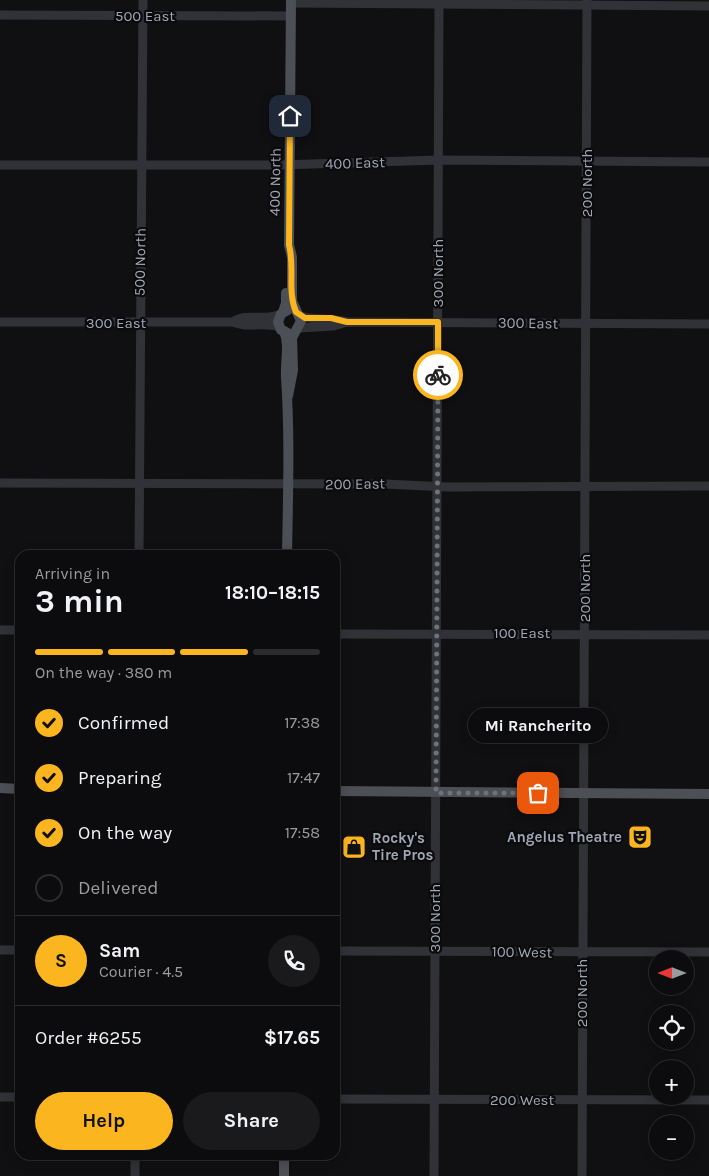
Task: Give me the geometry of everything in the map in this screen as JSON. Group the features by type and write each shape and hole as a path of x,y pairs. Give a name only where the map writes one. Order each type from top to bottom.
{"main road":[{"name":"400 North","path":"282,313 287,301 285,266 289,245 291,1"},
{"name":"400 North","path":"289,245 292,257 292,300 297,313"},
{"path":"287,550 287,342 278,322 282,313 289,310 297,313 301,321 292,338 293,370 288,396"},
{"path":"282,329 289,333 297,329"},
{"path":"0,788 15,789"},
{"path":"340,791 709,794"},
{"path":"284,1160 284,1176"}],"street":[{"name":"500 North","path":"139,550 139,323 143,0"},
{"path":"291,1 587,3 709,6"},
{"name":"300 North","path":"434,1176 439,2"},
{"name":"200 North","path":"582,1176 587,3"},
{"name":"500 East","path":"0,15 291,16"},
{"name":"400 East","path":"0,165 290,165 439,160 709,162"},
{"name":"300 East","path":"233,322 243,318 270,317 282,313"},
{"name":"300 East","path":"297,313 305,318 331,318 347,322 709,324"},
{"name":"300 East","path":"0,322 233,322 249,326 271,325 282,329"},
{"name":"300 East","path":"297,329 334,326 347,322"},
{"name":"200 East","path":"0,483 709,486"},
{"path":"0,630 15,630"},
{"name":"100 East","path":"340,634 709,634"},
{"path":"0,950 15,950"},
{"name":"100 West","path":"340,950 709,952"},
{"path":"0,1097 15,1097"},
{"name":"200 West","path":"340,1099 709,1100"},
{"path":"135,1160 135,1176"}],"way so far":[{"path":"438,375 436,793 538,793"}],"place":[{"name":"Mi Rancherito","path":"538,793"},
{"name":"Angelus Theatre","path":"640,837"},
{"name":"Rocky's Tire Pros","path":"354,847"}],"route":[{"path":"290,116 289,245 292,257 292,300 296,312 305,318 324,317 347,322 438,322 438,375"}]}
